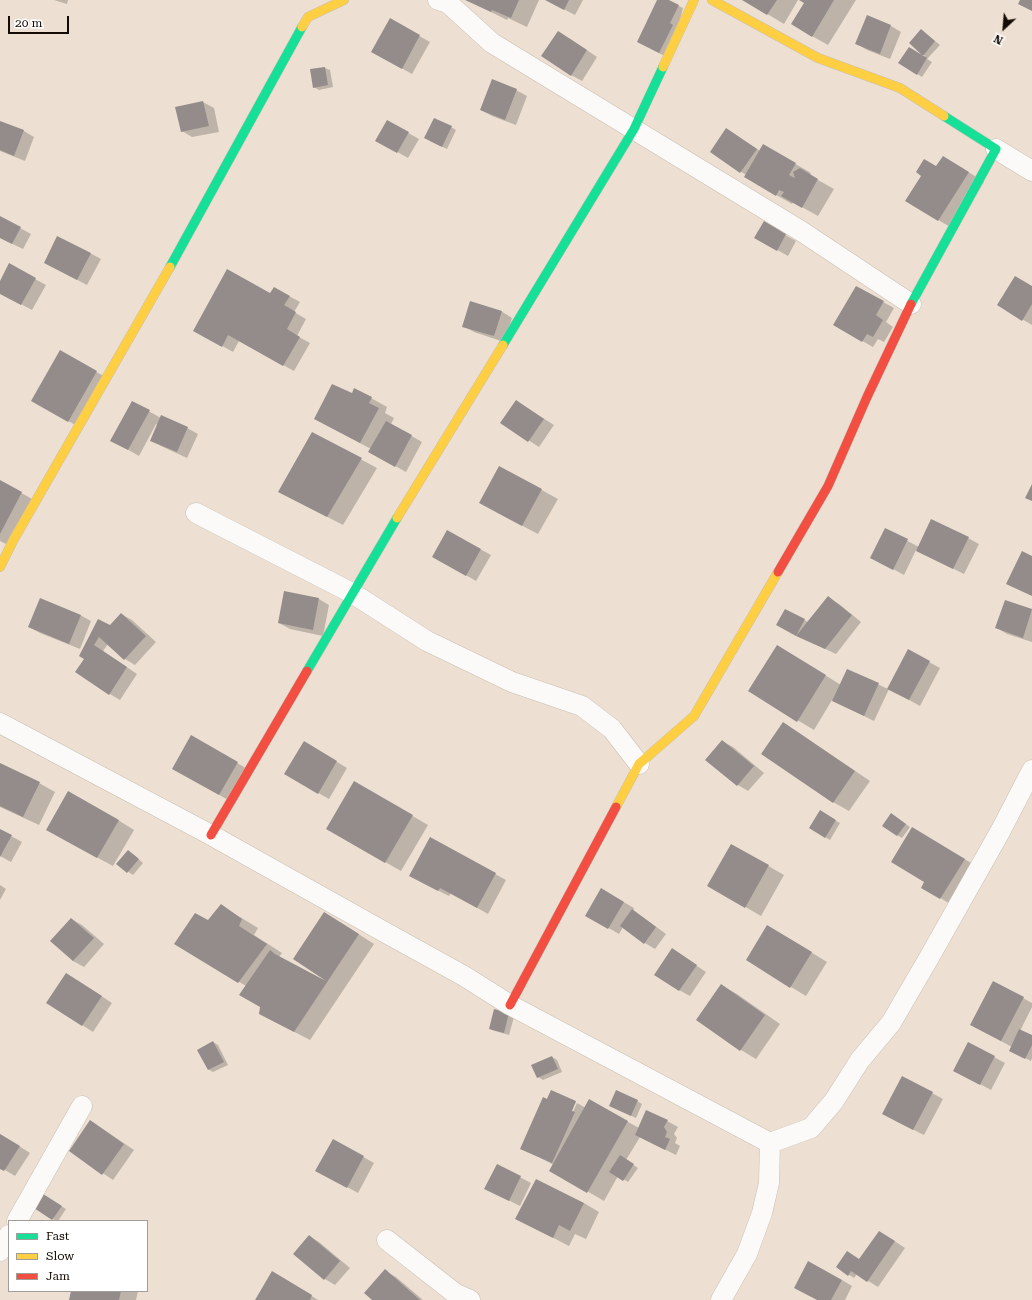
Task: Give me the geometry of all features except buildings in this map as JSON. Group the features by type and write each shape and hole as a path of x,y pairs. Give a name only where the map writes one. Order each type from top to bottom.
{"street":[{"path":"0,567 14,539 196,221 308,17 344,0"},
{"path":"438,0 448,3 492,43 801,231 911,304"},
{"path":"211,835 352,593 634,129 694,0"},
{"path":"712,0 818,58 900,88 1032,171"},
{"path":"510,1005 639,764 694,716 828,486 867,397 911,304 996,149"},
{"path":"196,513 352,593 427,640 489,671 512,682 582,706 612,729 639,764"},
{"path":"0,723 211,835 464,976 510,1005 770,1143 811,1128 834,1100 860,1060 891,1023 942,936 1001,830 1032,770"},
{"path":"18,1220 82,1106"},
{"path":"721,1300 747,1254 762,1213 769,1183 770,1143"},
{"path":"0,1251 8,1237"},
{"path":"387,1240 456,1294 470,1300"}],"traffic: fast":[{"path":"170,267 302,27"},
{"path":"503,345 634,129 663,67"},
{"path":"911,304 996,149 944,116"},
{"path":"307,671 397,518"}],"traffic: slow":[{"path":"302,27 308,17 344,0"},
{"path":"663,67 694,0"},
{"path":"712,0 818,58 900,88 944,116"},
{"path":"0,567 14,539 170,267"},
{"path":"397,518 503,345"},
{"path":"616,807 639,764 694,716 778,572"}],"traffic: jam":[{"path":"778,572 828,486 867,397 911,304"},
{"path":"211,835 307,671"},
{"path":"510,1005 616,807"}]}
